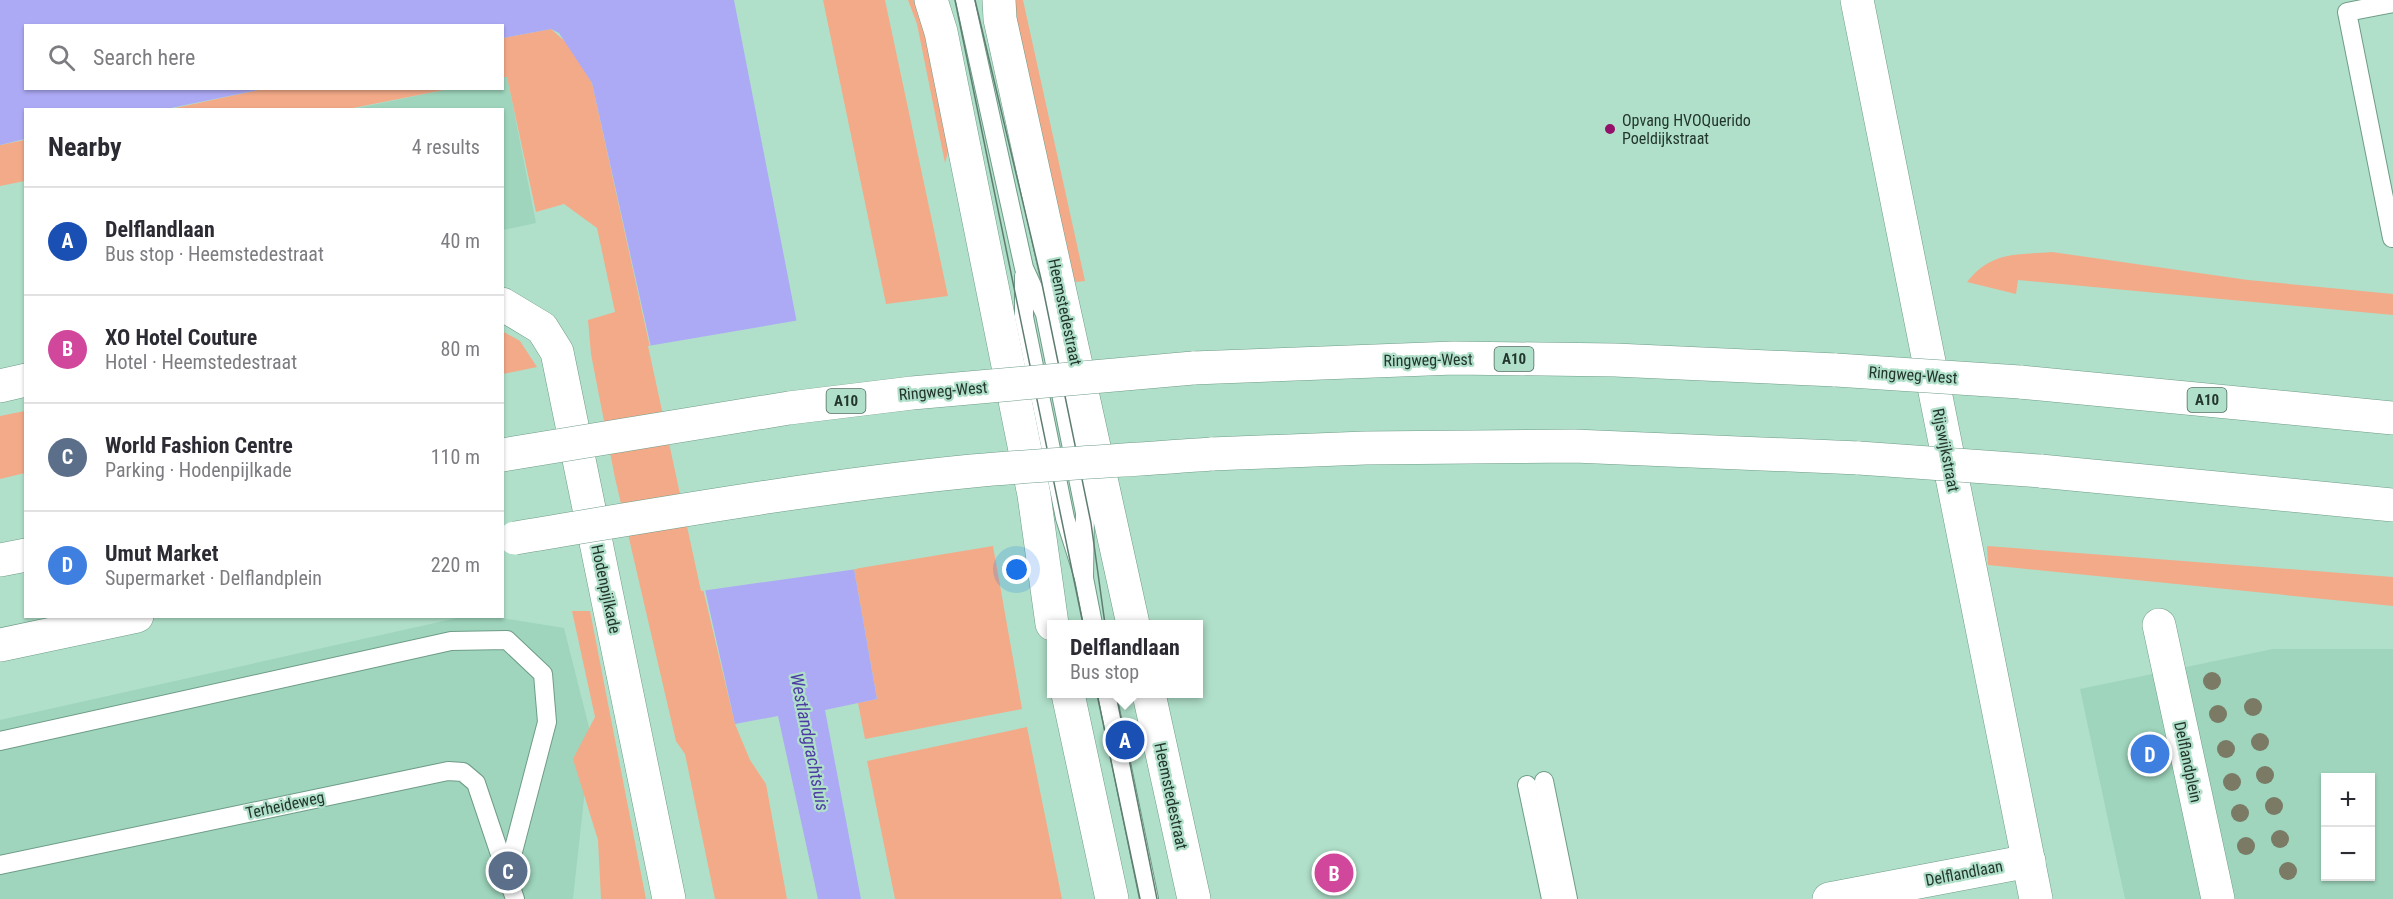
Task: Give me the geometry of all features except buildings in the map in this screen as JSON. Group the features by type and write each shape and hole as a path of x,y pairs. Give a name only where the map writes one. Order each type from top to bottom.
{"main road":[{"path":"931,0 945,54 1034,495 1052,620"},
{"name":"Heemstedestraat","path":"999,0 1000,19 1132,620"},
{"name":"Rijswijkstraat","path":"1857,0 2037,899"},
{"name":"Hodenpijlkade","path":"504,305 542,328 557,352 669,899"},
{"name":"Ringweg-West","path":"504,455 789,408 912,393 1193,368 1454,358 1615,360 1836,370 2020,382 2393,418"},
{"path":"0,386 24,380"},
{"path":"508,539 724,503 972,471 1211,454 1365,448 1574,446 1859,458 2040,471 2393,505"},
{"path":"0,560 24,555"},
{"path":"0,645 128,618"},
{"name":"Delflandplein","path":"2159,625 2218,899"},
{"path":"1069,698 1112,899"},
{"name":"Heemstedestraat","path":"1150,698 1194,899"},
{"name":"Delflandlaan","path":"1829,899 2029,861"}],"lane":[{"name":"Heemstedestraat","path":"964,0 1024,268 1045,314 1085,513 1084,578 1093,620"},
{"path":"2392,238 2347,12 2393,3"},
{"path":"0,741 451,641 507,640 543,675 547,722 508,871"},
{"path":"1108,698 1149,899"},
{"name":"Terheideweg","path":"0,866 448,771 463,772 476,783 508,871 515,899"},
{"path":"1551,899 1536,783 1568,899"}],"shaded area":[{"path":"823,0 885,0 948,296 886,304"},
{"path":"908,0 919,0 950,145 945,163 917,24"},
{"path":"1012,0 1023,0 1085,281 1075,282"},
{"path":"551,29 568,44 592,83 703,589 735,724 750,760 766,784 787,899 715,899 685,754 676,741 615,478 591,354 588,320 615,312 597,228 564,204 536,212 507,77 504,77 504,38"},
{"path":"507,76 536,223 504,230 504,108 358,108 444,90 504,90 504,77"},
{"path":"258,90 444,90 353,108 175,108"},
{"path":"24,140 24,181 0,186 0,145"},
{"path":"2052,252 2248,280 2393,294 2393,315 2018,280 2016,294 1967,282 1986,265 2005,256"},
{"path":"504,332 520,341 537,367 504,374"},
{"path":"24,411 24,473 0,479 0,416"},
{"path":"993,546 1022,709 865,739 858,703 877,699 854,569"},
{"path":"1987,546 2393,577 2393,606 1988,565"},
{"path":"572,611 590,611 646,899 601,899 598,840 573,759 595,717"},
{"path":"458,618 502,618 564,628 591,735 573,899 0,899 0,720"},
{"path":"2273,649 2393,649 2393,899 2125,899 2080,689"},
{"path":"1027,727 1062,899 895,899 867,761"}],"water":[{"name":"Westlandgrachtsluis","path":"0,0 734,0 797,323 854,569 877,699 825,710 861,899 818,899 778,716 735,724 592,83 559,33 551,29 504,38 504,24 24,24 24,90 258,90 171,108 24,108 24,139 0,145"}],"pier":[{"path":"800,320 857,569 701,591 648,346"}],"tram line":[{"path":"955,0 1082,620"},
{"path":"975,0 1041,279 1091,523 1104,620"},
{"path":"1098,698 1140,899"},
{"path":"1117,698 1157,899"}],"place":[{"name":"Opvang HVOQuerido Poeldijkstraat","path":"1610,129"},
{"name":"Delflandlaan","path":"1125,740"},
{"name":"Umut Market","path":"2150,754"},
{"name":"World Fashion Centre","path":"508,871"},
{"name":"XO Hotel Couture","path":"1334,873"}]}
